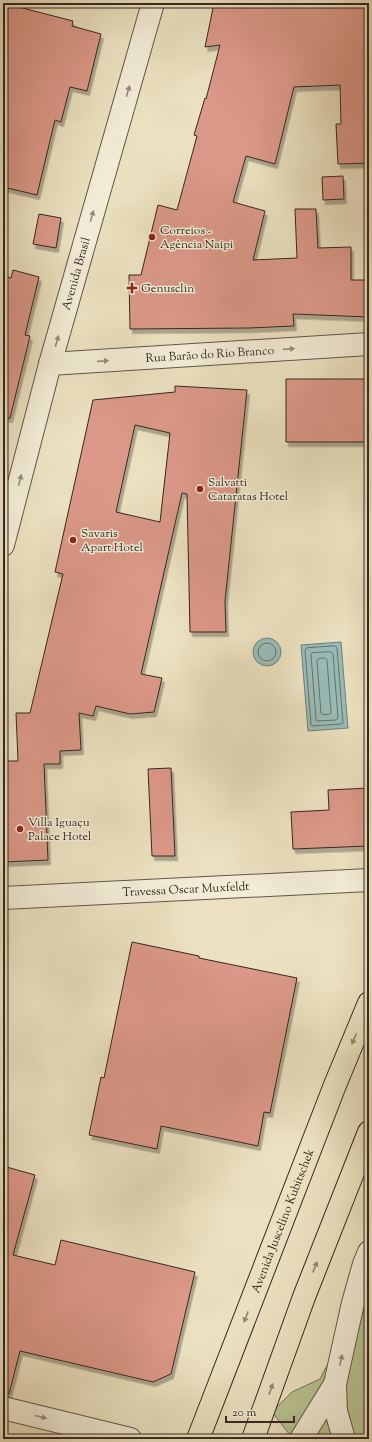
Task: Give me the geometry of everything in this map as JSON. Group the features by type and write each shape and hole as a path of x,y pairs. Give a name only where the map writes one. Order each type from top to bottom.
{"main road":[{"name":"Avenida Juscelino Kubitschek","path":"198,1439 335,1085 369,1003"},
{"path":"253,1439 304,1297 369,1132"}],"street":[{"name":"Avenida Brasil","path":"3,545 50,364 153,3"},
{"name":"Rua Barão do Rio Branco","path":"50,364 369,344"},
{"name":"Travessa Oscar Muxfeldt","path":"3,898 369,880"},
{"path":"344,1439 336,1411 336,1384 353,1303 369,1252"},
{"path":"301,1439 336,1384"},
{"path":"3,1408 130,1439"}],"green space":[{"path":"369,1309 369,1439 293,1439 272,1412 292,1392 320,1379 334,1352 359,1314"}],"water":[{"path":"267,638 277,642 281,652 277,662 267,666 257,662 253,652 257,642"},
{"path":"341,642 348,728 308,731 301,645"}],"building":[{"path":"3,3 73,21 72,26 101,34 87,91 70,87 61,122 55,120 37,195 3,187"},
{"path":"214,3 369,3 369,163 338,164 336,124 341,124 340,85 294,87 275,164 246,156 233,202 265,211 253,260 297,258 295,209 316,209 318,248 351,247 351,280 369,280 369,317 293,314 294,326 130,329 129,275 141,275 158,205 177,210 197,136 194,135 205,98 206,99 220,45 205,47"},
{"path":"343,176 344,199 323,200 322,177"},
{"path":"39,214 61,218 56,248 33,244"},
{"path":"13,270 39,277 25,335 30,336 10,418 3,417 3,276 11,278"},
{"path":"286,379 369,379 369,442 286,442"},
{"path":"175,386 247,390 225,601 226,632 190,632 187,494 182,493 141,674 162,678 154,712 130,714 96,706 93,716 79,713 81,750 60,751 60,764 44,764 48,860 3,862 3,761 18,761 16,713 30,713 63,574 55,572 93,400 175,392","holes":["135,425 170,433 160,522 116,512"]},
{"path":"171,768 175,856 152,856 148,769"},
{"path":"369,788 369,846 293,849 291,812 329,810 328,790"},
{"path":"132,942 199,956 199,958 297,978 270,1113 264,1112 258,1146 161,1126 157,1149 89,1135 101,1077 104,1078"},
{"path":"3,1166 35,1175 13,1255 55,1265 61,1240 195,1272 171,1374 153,1382 20,1351 9,1394 3,1393"}],"place":[{"name":"Correios - Agência Naipi","path":"152,237"},
{"name":"Genusclin","path":"132,288"},
{"name":"Salvatti Cataratas Hotel","path":"200,489"},
{"name":"Savaris Apart Hotel","path":"73,540"},
{"name":"Villa Iguaçu Palace Hotel","path":"20,829"}]}
